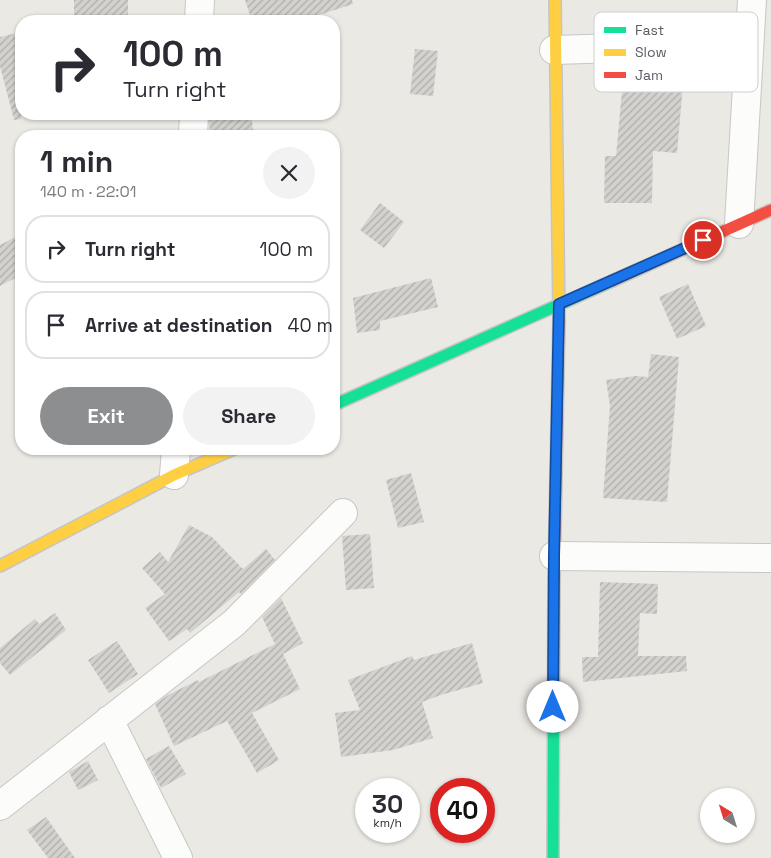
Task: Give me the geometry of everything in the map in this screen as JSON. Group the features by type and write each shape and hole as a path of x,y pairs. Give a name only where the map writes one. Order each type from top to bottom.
{"main road":[{"path":"553,858 554,556 559,304 554,0"},
{"path":"340,401 771,210"},
{"path":"0,566 174,475 220,455"}],"street":[{"path":"199,15 200,0"},
{"path":"554,50 594,49"},
{"path":"739,224 746,92"},
{"path":"174,475 176,455"},
{"path":"0,806 234,623 343,513"},
{"path":"554,556 771,558"},
{"path":"109,720 178,858"}],"building":[{"path":"74,0 128,0 128,15 74,15"},
{"path":"245,0 352,0 353,4 319,15 250,15"},
{"path":"15,33 15,120 0,66 0,37"},
{"path":"415,49 438,51 433,96 410,94"},
{"path":"622,92 682,92 677,153 653,151 652,203 604,203 605,156 616,156"},
{"path":"209,120 252,120 253,130 210,130"},
{"path":"380,203 404,222 384,248 360,230"},
{"path":"15,237 15,278 0,286 0,245"},
{"path":"431,278 438,307 380,321 380,330 357,333 353,298"},
{"path":"688,284 706,326 677,339 659,297"},
{"path":"651,354 679,357 667,502 603,498 610,406 606,380 635,376 648,377"},
{"path":"411,473 424,522 398,528 386,480"},
{"path":"189,525 212,537 243,569 266,549 275,560 241,594 239,592 190,633 187,629 169,641 145,608 165,594 142,568 160,552 168,562"},
{"path":"370,534 374,588 346,590 342,536"},
{"path":"600,582 658,584 657,614 640,613 638,656 686,656 687,671 583,682 582,657 598,657"},
{"path":"281,598 303,643 283,654 300,689 252,713 279,760 257,773 227,721 174,746 155,704 168,695 198,680 199,682 275,644 262,617"},
{"path":"55,613 66,630 10,675 0,663 0,648 35,619 39,624"},
{"path":"117,641 138,674 109,693 88,660"},
{"path":"472,643 483,683 422,702 433,738 393,750 341,757 335,713 360,710 348,680 412,656 414,660"},
{"path":"169,746 186,774 161,788 146,759"},
{"path":"88,761 98,780 78,790 69,772"},
{"path":"46,817 75,858 48,858 27,830"}],"traffic: fast":[{"path":"340,402 612,281"},
{"path":"553,858 554,580"}],"traffic: slow":[{"path":"555,0 559,320"},
{"path":"0,566 174,475 220,455"}],"traffic: jam":[{"path":"612,281 771,210"},
{"path":"554,580 559,320"}],"route":[{"path":"553,707 559,304 703,240"}]}
